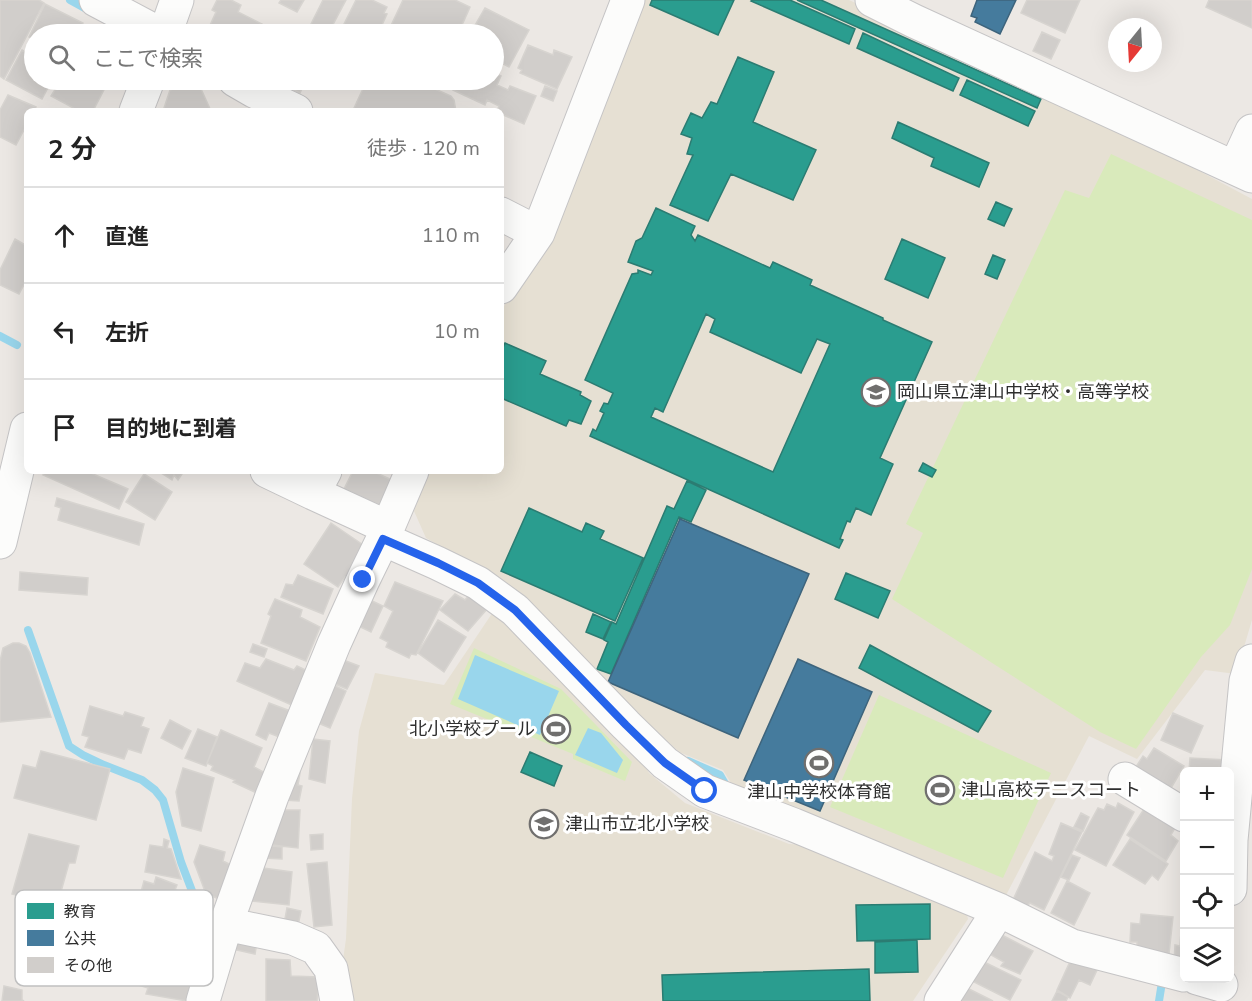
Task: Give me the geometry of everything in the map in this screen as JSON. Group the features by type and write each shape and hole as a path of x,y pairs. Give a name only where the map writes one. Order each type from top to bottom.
{"street":[{"path":"96,0 141,24"},
{"path":"169,24 177,0"},
{"path":"504,283 538,233 628,0"},
{"path":"872,0 1243,172 1252,131"},
{"path":"137,108 144,90"},
{"path":"252,90 290,108"},
{"path":"504,216 538,233"},
{"path":"0,542 24,442"},
{"path":"281,474 319,482 385,533 478,583 515,610 665,763 705,791 794,825 999,910 1072,946 1180,974"},
{"path":"213,968 226,924 276,785 334,644 411,474"},
{"path":"1233,821 1250,675"},
{"path":"1125,778 1180,812"},
{"path":"940,1001 999,910"},
{"path":"226,924 293,938 316,948 332,969 337,1001"},
{"path":"203,1001 207,986"}],"shaded area":[{"name":"岡山県立津山中学校・高等学校","path":"637,0 849,0 1096,116 1252,199 1252,620 1236,674 1205,670 1137,759 1089,736 1004,899 736,791 723,770 679,752 494,577 426,538 414,511 427,474 504,474 504,307 571,162"},
{"name":"津山市立北小学校","path":"493,612 543,660 645,766 649,773 685,803 789,844 807,845 965,907 968,919 913,1001 350,1001 342,967 346,939 352,799 359,731 375,673 444,685"}],"green space":[{"path":"1111,154 1252,220 1252,569 1230,625 1201,657 1136,749 1100,732 892,599 923,533 906,524 1065,190 1089,198"},
{"name":"北小学校プール","path":"474,648 561,689 632,762 625,781 573,759 573,754 450,704"},
{"name":"津山高校テニスコート","path":"879,695 1051,773 1003,878 830,807"}],"water":[{"path":"475,655 559,691 540,735 458,699"},
{"path":"588,728 601,733 623,760 617,773 575,755"}],"building: 教育":[{"path":"652,0 734,0 718,35 650,5"},
{"path":"752,0 790,0 855,29 849,44"},
{"path":"797,0 821,0 1041,99 1037,108"},
{"path":"863,33 959,78 953,91 857,48"},
{"path":"738,57 774,72 753,122 816,150 793,200 731,174 708,221 670,205 693,155 687,154 692,138 681,134 691,113 702,118 711,102 717,104"},
{"path":"967,80 1035,111 1028,126 960,95"},
{"path":"898,122 989,163 979,187 931,166 934,158 892,138"},
{"path":"996,202 1012,209 1004,226 988,219"},
{"path":"656,208 695,226 691,235 695,241 698,235 770,268 773,262 812,280 810,285 932,342 880,458 893,464 871,515 856,508 850,522 847,521 839,548 590,436 593,429 596,431 604,413 600,411 604,403 608,404 613,393 585,380 632,274 638,273 638,270 651,275 653,271 628,262 636,241 642,238","holes":["706,314 715,319 710,332 801,373 817,339 830,344 773,472 651,417 655,408 663,412"]},
{"path":"902,239 945,258 928,298 885,279"},
{"path":"993,255 1005,260 997,279 985,274"},
{"path":"505,343 546,361 540,374 581,392 580,395 591,401 581,424 569,420 566,426 504,399"},
{"path":"923,463 936,470 932,477 919,471"},
{"path":"687,481 706,490 691,522 679,517 611,674 597,669 608,642 604,640 612,622 616,624 667,506 674,509"},
{"path":"529,508 582,532 586,523 604,531 600,539 643,558 615,621 501,571"},
{"path":"846,573 890,591 878,618 835,599"},
{"path":"593,614 611,622 603,639 586,632"},
{"path":"870,645 991,711 978,732 859,668"},
{"path":"530,752 562,766 554,786 521,772"},
{"path":"930,904 930,939 857,941 856,905"},
{"path":"917,940 918,972 875,973 875,942"},
{"path":"869,969 870,1001 663,1001 662,975"}],"building: 公共":[{"path":"977,0 1016,0 1000,34 975,22 977,18 971,16"},
{"path":"680,519 809,574 738,738 608,682"},
{"path":"798,659 872,692 820,811 744,780"}],"building: その他":[{"path":"0,0 39,0 44,3 33,24 24,24 24,41 4,79 0,76"},
{"path":"217,0 231,0 241,5 238,12 262,24 211,24 216,12 212,10"},
{"path":"281,0 304,0 297,12 279,3"},
{"path":"323,0 346,0 333,24 311,24"},
{"path":"356,0 372,0 387,7 382,24 344,24"},
{"path":"403,0 455,0 470,7 462,24 392,24"},
{"path":"1027,0 1080,0 1065,33 1021,13"},
{"path":"1209,0 1252,0 1252,28 1206,7"},
{"path":"45,4 83,23 82,24 35,24"},
{"path":"485,8 529,30 509,67 504,64 504,24 476,24"},
{"path":"1042,32 1060,40 1051,59 1033,51"},
{"path":"528,45 553,55 554,50 572,57 557,89 520,73 522,70 518,68"},
{"path":"22,50 24,51 24,90 6,80"},
{"path":"510,86 536,96 524,124 504,115 504,108 498,108 499,106 487,100 485,105 453,90 504,90 504,88 508,90"},
{"path":"545,86 557,91 553,101 541,96"},
{"path":"25,90 47,90 42,99"},
{"path":"55,90 104,90 95,108 73,108 51,96"},
{"path":"170,90 202,90 210,108 164,108"},
{"path":"362,90 437,90 451,96 455,108 354,108"},
{"path":"8,95 36,107 24,108 24,130 16,145 0,137 0,110"},
{"path":"15,239 24,244 24,285 19,294 0,285 0,270"},
{"path":"93,474 128,489 119,509 43,475"},
{"path":"144,474 172,492 155,520 126,502"},
{"path":"163,474 182,474 178,480 174,475 172,480"},
{"path":"352,474 379,474 392,480 381,506 344,489"},
{"path":"57,498 144,524 139,545 58,520 61,508 55,506"},
{"path":"331,523 366,547 349,579 345,577 338,587 304,564"},
{"path":"20,572 88,578 87,595 19,590"},
{"path":"298,575 333,589 323,614 281,597 286,584 293,585"},
{"path":"395,582 443,601 416,655 411,654 409,658 386,647 388,642 380,638 393,611 384,606"},
{"path":"455,594 465,600 469,595 487,609 468,631 440,610"},
{"path":"366,598 383,606 371,632 354,624"},
{"path":"275,599 302,610 300,617 320,627 306,661 261,643 271,616 268,614"},
{"path":"438,620 466,637 444,672 418,653"},
{"path":"13,643 26,646 30,653 51,717 0,722 0,661 3,648"},
{"path":"253,644 267,649 264,657 250,652"},
{"path":"338,658 359,666 347,689 328,681"},
{"path":"266,659 294,670 297,666 310,672 294,706 237,681 245,663 260,668"},
{"path":"327,682 346,691 330,728 311,720"},
{"path":"269,703 293,712 282,738 269,733 266,740 256,735"},
{"path":"90,706 123,716 125,712 144,718 141,726 149,729 141,753 128,749 124,759 85,747 89,737 82,735"},
{"path":"1173,713 1203,726 1191,753 1161,740"},
{"path":"170,720 191,731 182,749 161,738"},
{"path":"198,729 217,737 206,766 185,758"},
{"path":"221,730 262,748 254,767 269,775 259,794 211,770 213,766 207,763"},
{"path":"313,739 330,741 325,783 309,779"},
{"path":"1154,748 1184,766 1180,767 1180,773 1167,795 1132,773 1143,756 1147,759"},
{"path":"41,751 110,769 96,820 14,798 23,765 36,768"},
{"path":"1190,758 1227,760 1227,767 1189,767"},
{"path":"183,768 214,778 201,831 182,826 176,792"},
{"path":"289,772 300,773 298,785 302,786 299,801 284,800"},
{"path":"1118,803 1134,812 1106,866 1075,850 1098,808 1104,810 1107,804 1116,808"},
{"path":"1144,809 1175,828 1171,835 1178,841 1166,861 1127,835"},
{"path":"272,810 300,810 298,848 272,845"},
{"path":"1081,813 1089,817 1083,831 1074,827"},
{"path":"1061,823 1082,832 1044,910 1030,903 1026,907 1013,900 1035,852 1052,861 1054,856 1049,854"},
{"path":"29,834 79,846 75,863 69,863 61,890 15,890 15,895 12,894"},
{"path":"323,834 323,849 311,850 310,835"},
{"path":"164,839 169,841 167,848 171,849 181,879 145,872 150,845 163,847"},
{"path":"1130,839 1168,864 1158,880 1152,875 1145,884 1113,865"},
{"path":"200,845 225,852 223,861 233,866 222,900 213,897 213,890 204,890 194,862"},
{"path":"271,846 282,847 282,859 264,858"},
{"path":"1072,855 1080,858 1069,880 1061,877"},
{"path":"327,862 332,925 314,927 307,864"},
{"path":"256,867 292,872 289,905 252,901"},
{"path":"156,877 177,885 175,890 142,890 144,881 154,884"},
{"path":"1067,881 1090,893 1074,925 1051,913"},
{"path":"287,908 301,911 298,926 284,924"},
{"path":"1141,914 1173,917 1169,954 1137,950 1137,942 1130,942 1131,923 1140,924"},
{"path":"994,931 1033,951 1020,974 1001,966 1004,962 984,951"},
{"path":"234,938 257,942 255,954 232,949"},
{"path":"1175,945 1180,946 1180,963 1174,962"},
{"path":"1073,955 1098,968 1090,985 1079,980 1070,998 1057,990"},
{"path":"266,959 290,960 291,976 319,977 317,1001 266,1001"},
{"path":"980,960 1021,980 1010,1000 970,980"},
{"path":"4,986 22,990 24,1001 2,1001"},
{"path":"142,986 190,986 187,1001 146,994 148,988"},
{"path":"967,988 993,1001 960,1001"},
{"path":"1057,991 1068,997 1066,1001 1052,1001"}],"waterway":[{"path":"70,0 90,11"},
{"path":"0,336 17,345"},
{"path":"28,630 69,746 104,765 142,780 155,790 163,800 192,890"},
{"path":"688,761 720,775 728,789"},
{"path":"213,921 217,925"},
{"path":"1159,1001 1162,982"}],"place":[{"name":"岡山県立津山中学校・高等学校","path":"876,392"},
{"name":"北小学校プール","path":"556,729"},
{"name":"津山中学校体育館","path":"819,763"},
{"name":"津山高校テニスコート","path":"940,790"},
{"name":"津山市立北小学校","path":"544,824"}],"route":[{"path":"363,580 383,539 478,583 515,610 665,763 705,791"}]}
